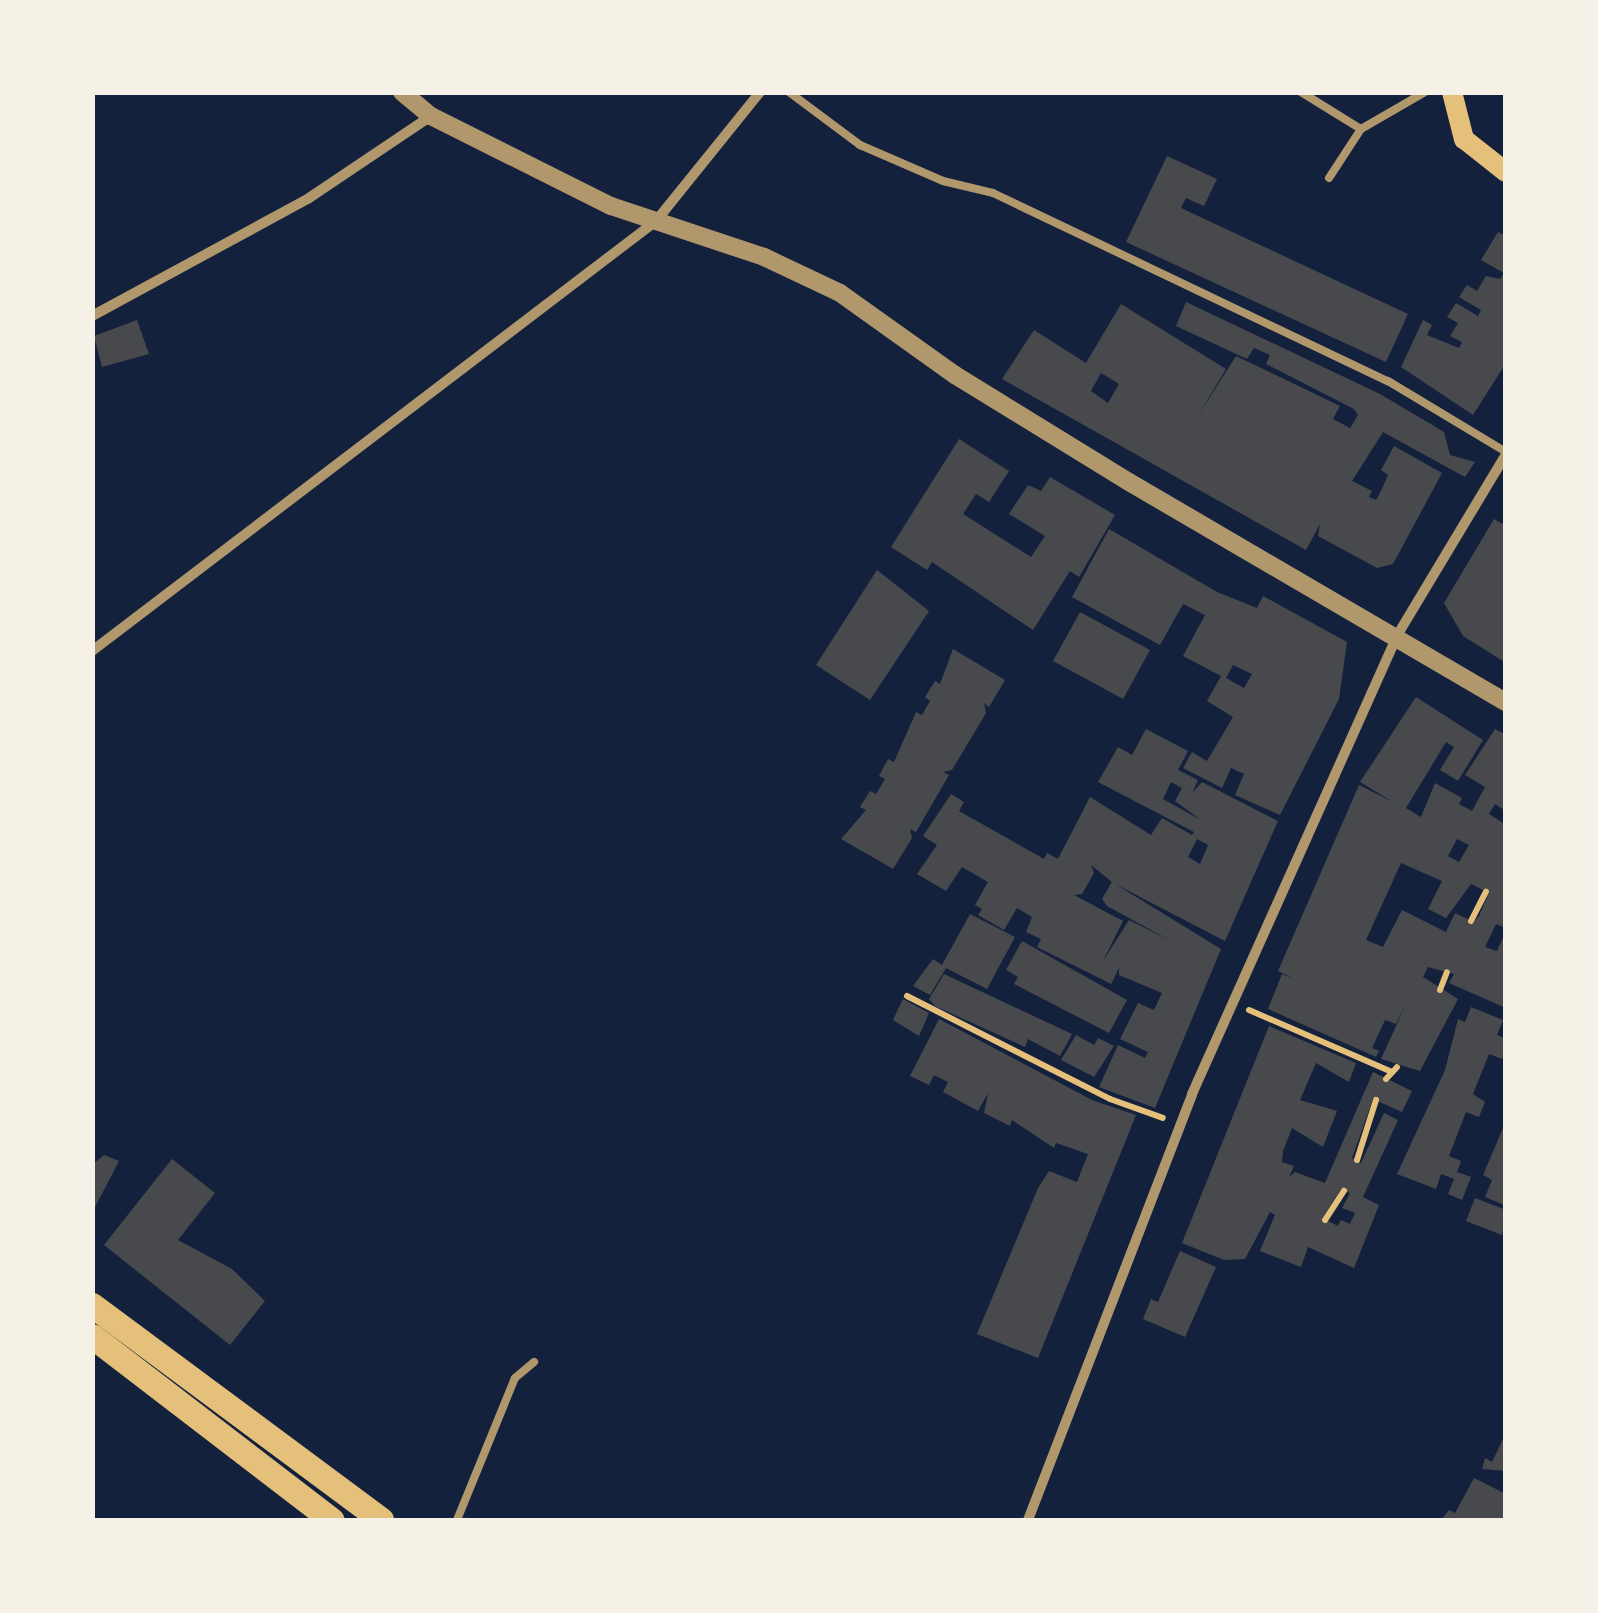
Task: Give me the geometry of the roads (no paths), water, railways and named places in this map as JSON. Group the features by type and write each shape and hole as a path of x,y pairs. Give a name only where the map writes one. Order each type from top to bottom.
{"main road":[{"path":"1452,92 1464,139 1506,172"},
{"path":"92,1305 381,1520"},
{"path":"92,1336 332,1520"}],"street":[{"path":"402,92 430,116 656,222 764,256 840,294 955,374 1129,482 1398,634 1506,702"},
{"path":"92,651 656,222 760,92"},
{"path":"92,316 242,238 430,116"},
{"path":"1028,1520 1086,1358 1233,1003 1398,634 1506,453"}],"lane":[{"path":"788,92 860,145 943,181 992,193 1388,382 1506,453"},
{"path":"1301,92 1361,129"},
{"path":"1329,178 1361,129 1425,92"},
{"path":"456,1520 515,1378 534,1362"}]}
